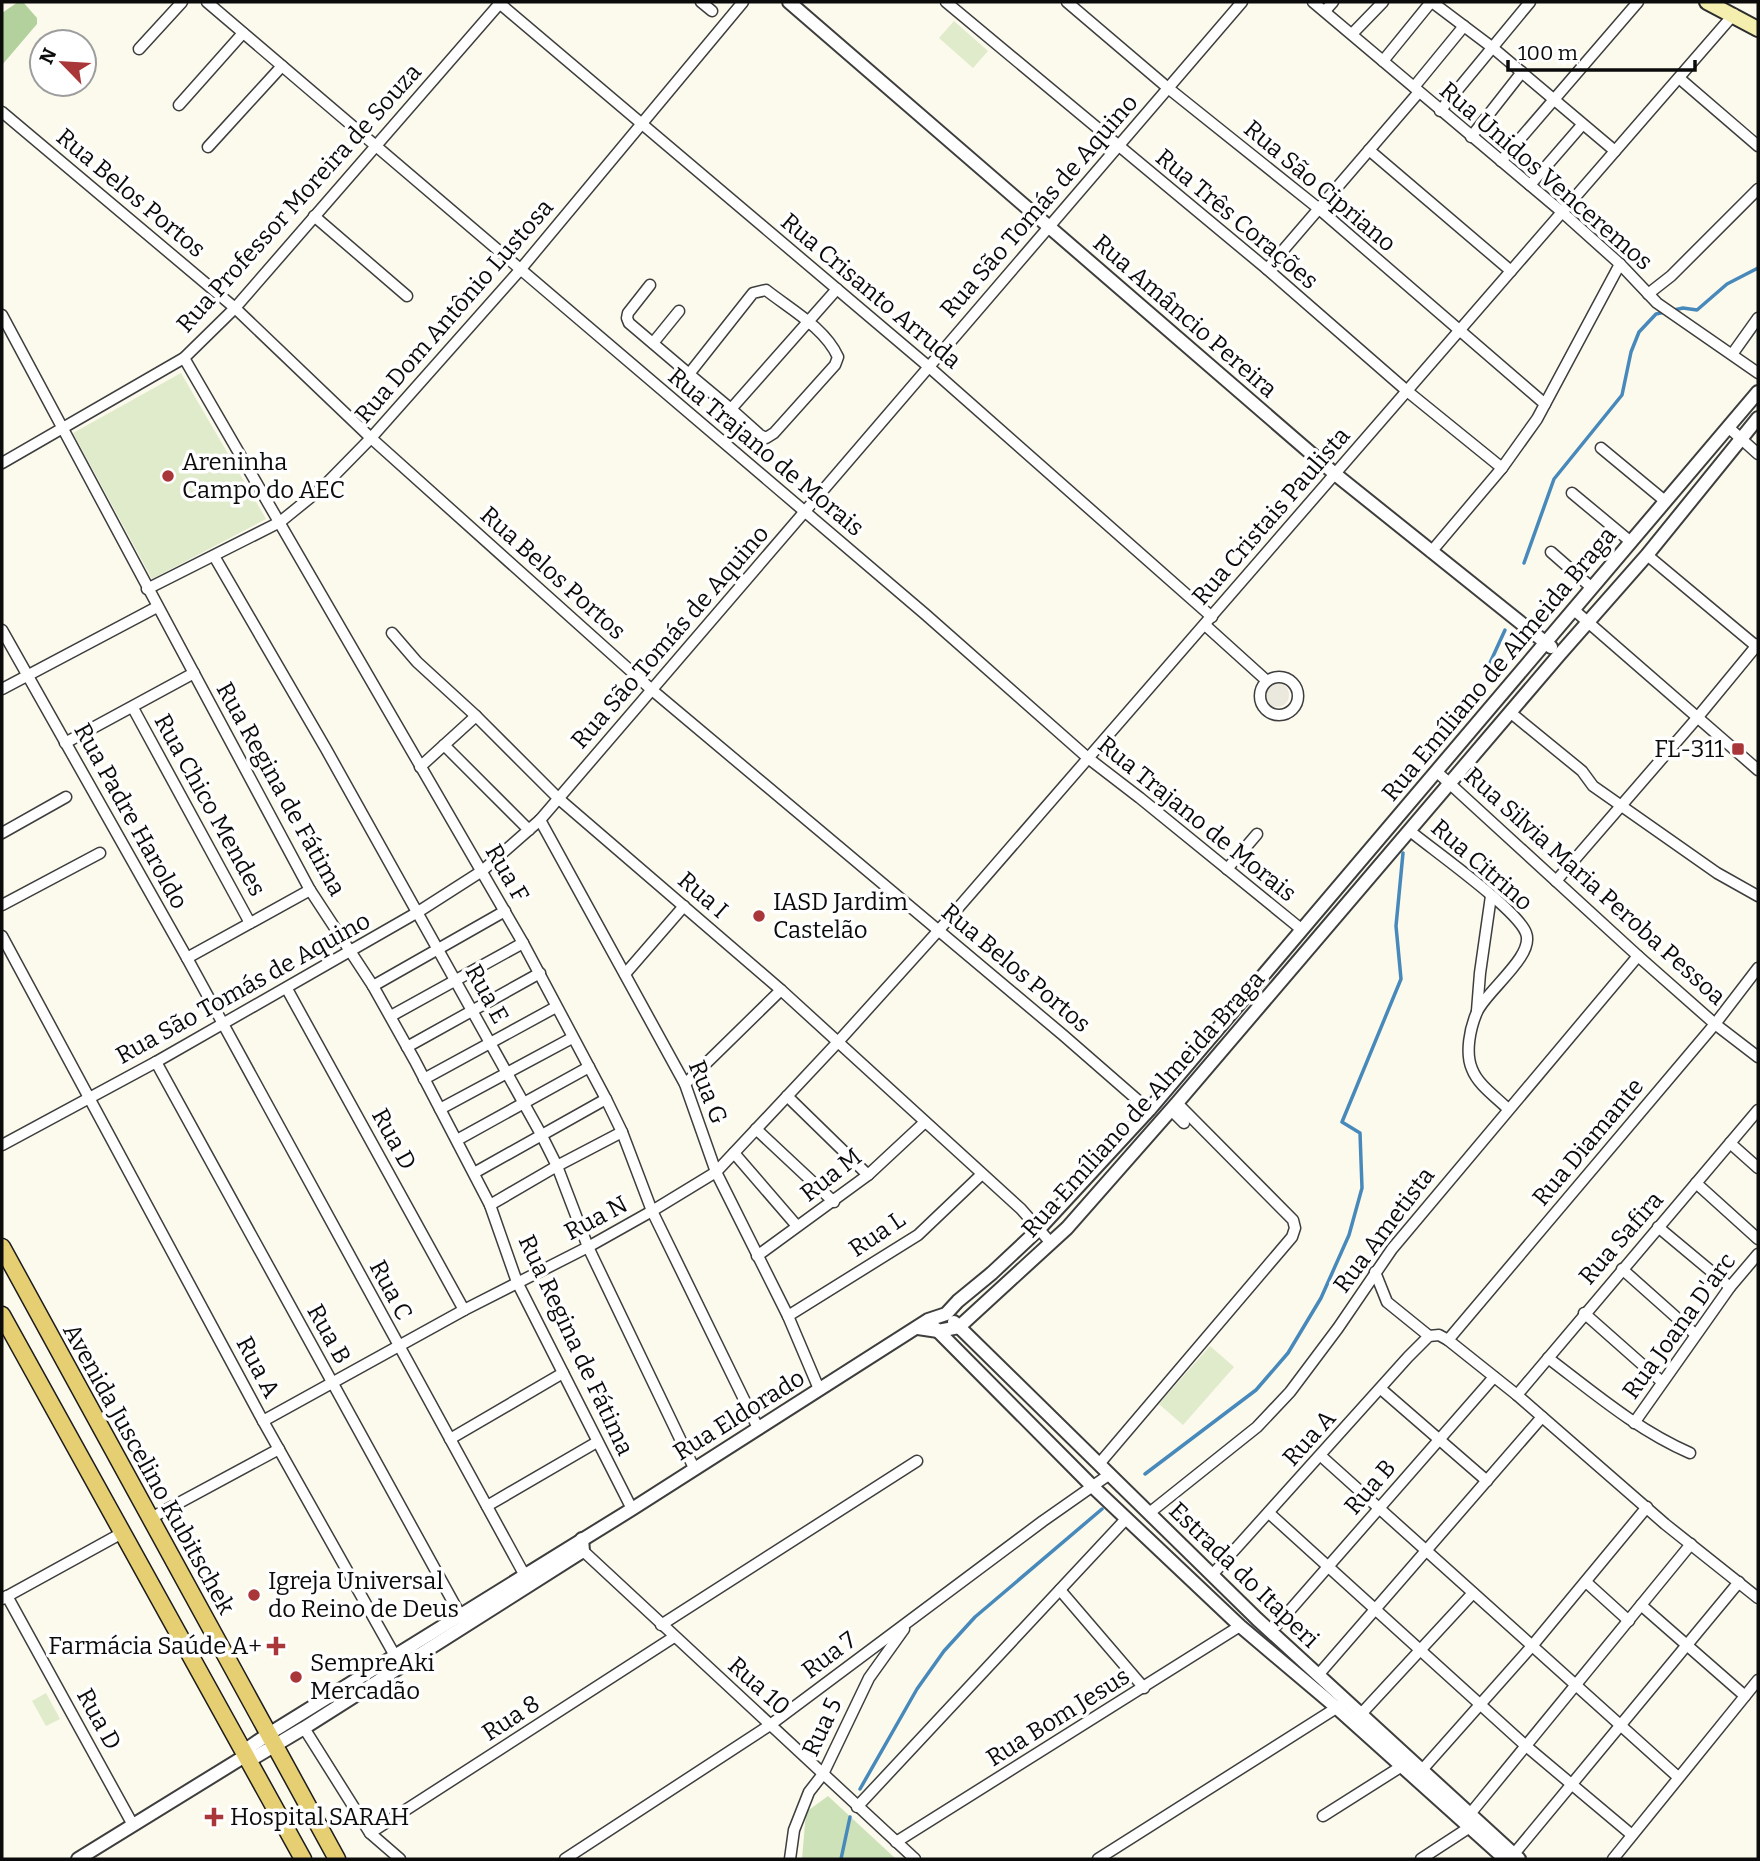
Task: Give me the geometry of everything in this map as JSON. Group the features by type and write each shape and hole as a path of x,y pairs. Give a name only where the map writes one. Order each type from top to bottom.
{"main road":[{"path":"1707,2 1758,29"},
{"name":"Avenida Juscelino Kubitschek","path":"2,1247 337,1859"},
{"path":"2,1315 303,1859"}],"street":[{"path":"139,49 182,2"},
{"name":"Rua Trajano de Morais","path":"207,2 925,614 1088,758 1301,929"},
{"name":"Rua Crisanto Arruda","path":"500,2 929,367 1209,621 1267,681"},
{"name":"Rua Professor Moreira de Souza","path":"2,463 184,358 235,308 500,2"},
{"path":"701,2 712,12"},
{"name":"Rua Dom Antônio Lustosa","path":"147,589 280,522 307,503 370,438 520,270 743,2"},
{"name":"Rua Amâncio Pereira","path":"789,2 1335,474 1559,655"},
{"name":"Rua Três Corações","path":"946,2 1502,468"},
{"name":"Rua São Cipriano","path":"1067,2 1168,88 1318,208 1545,404"},
{"name":"Rua São Tomás de Aquino","path":"2,1145 287,989 418,912 482,871 540,820 1242,2"},
{"name":"Rua Unidos Venceremos","path":"1313,2 1562,212 1620,264 1657,303 1733,353 1758,373"},
{"path":"1325,11 1333,2"},
{"path":"1352,34 1383,2"},
{"path":"1383,61 1432,2 1493,48 1615,151"},
{"path":"1440,111 1530,2"},
{"path":"1501,161 1638,2"},
{"name":"Rua Cristais Paulista","path":"837,1043 1209,621 1734,14"},
{"path":"1267,269 1369,150 1464,26"},
{"path":"178,104 243,33"},
{"path":"208,147 282,66"},
{"path":"1471,137 1522,72"},
{"path":"1679,78 1758,146"},
{"name":"Rua Belos Portos","path":"2,112 235,308 370,438 652,690 1149,1110"},
{"path":"1530,185 1581,125"},
{"path":"1369,150 1511,271"},
{"path":"1648,294 1671,276 1758,189"},
{"path":"314,216 407,296"},
{"path":"1431,552 1502,468 1545,404 1620,264"},
{"path":"650,285 628,313 629,323 689,374 766,438 774,433 835,365 838,357 832,345 808,323 766,290 759,290 753,293 689,374"},
{"path":"731,409 837,289"},
{"path":"653,343 679,311"},
{"name":"Rua Regina de Fátima","path":"2,315 310,890 391,1016 457,1140 490,1205 517,1282 632,1509"},
{"path":"1733,353 1758,318"},
{"name":"Rua F","path":"184,358 540,973 622,1132 652,1211 758,1428"},
{"name":"Rua Emíliano de Almeida Braga","path":"923,1324 946,1314 1039,1229 1149,1110 1758,392"},
{"name":"Rua Emíliano de Almeida Braga","path":"959,1327 1051,1243 1174,1106 1647,555 1758,418"},
{"path":"1728,426 1758,454"},
{"path":"1601,448 1665,501"},
{"path":"1572,493 1631,542"},
{"path":"1551,552 1592,588"},
{"path":"1556,880 1757,645 1647,555"},
{"name":"Rua E","path":"214,556 418,912 542,1136 588,1247 694,1468"},
{"path":"2,689 157,607"},
{"path":"1574,610 1758,770"},
{"name":"Rua Padre Haroldo","path":"2,630 222,1024"},
{"name":"Rua I","path":"392,633 418,662 559,799 781,990 1021,1209 1051,1243"},
{"path":"65,743 194,673"},
{"name":"Rua Chico Mendes","path":"133,708 250,923"},
{"path":"1511,713 1582,771 1593,786 1717,873 1758,896"},
{"path":"420,767 475,716"},
{"path":"444,745 528,830"},
{"name":"Rua Silvia Maria Peroba Pessoa","path":"1437,772 1638,956 1715,1024 1758,1057"},
{"path":"2,833 66,797"},
{"name":"Rua G","path":"540,820 685,1084 716,1172 788,1316 820,1389"},
{"name":"Rua Citrino","path":"1410,831 1491,897 1521,925 1528,939 1524,951 1477,1011 1469,1044 1470,1062 1476,1078 1508,1109"},
{"path":"1227,869 1257,834"},
{"path":"2,904 100,853"},
{"path":"187,958 310,890"},
{"path":"1477,1011 1491,897"},
{"path":"625,974 684,906"},
{"path":"373,986 505,911"},
{"name":"Rua A","path":"2,936 279,1449 394,1654"},
{"path":"391,1016 523,943"},
{"name":"Rua Ametista","path":"1151,1515 1153,1510 1257,1427 1290,1392 1338,1328 1375,1272 1638,956"},
{"name":"Rua Diamante","path":"1439,1337 1715,1024 1758,968"},
{"path":"407,1047 540,973"},
{"name":"Rua D","path":"287,989 464,1310"},
{"path":"685,1084 781,990"},
{"path":"424,1079 556,1007"},
{"name":"Rua C","path":"222,1024 524,1574"},
{"path":"440,1109 572,1038"},
{"name":"Rua N","path":"264,1421 464,1310 588,1247 716,1172 837,1043"},
{"name":"Rua B","path":"156,1062 463,1620"},
{"path":"457,1140 589,1068"},
{"path":"787,1096 868,1175"},
{"path":"474,1173 606,1099"},
{"path":"1174,1106 1184,1123"},
{"path":"1099,1464 1292,1237 1295,1228 1293,1220 1174,1106"},
{"name":"Rua Safira","path":"1517,1395 1758,1110"},
{"name":"Rua M","path":"757,1256 868,1175 925,1122"},
{"path":"756,1129 834,1202"},
{"path":"490,1205 556,1166 622,1132"},
{"path":"1730,1143 1758,1168"},
{"path":"734,1153 797,1226"},
{"name":"Rua L","path":"788,1316 918,1235 981,1175"},
{"path":"1696,1184 1758,1240"},
{"path":"1658,1227 1730,1287"},
{"name":"Rua Joana D'arc","path":"1634,1423 1695,1334 1758,1254"},
{"path":"1622,1269 1695,1334"},
{"path":"1375,1272 1387,1302 1517,1395 1758,1598"},
{"path":"1584,1313 1662,1382"},
{"name":"Estrada do Itaperi","path":"946,1314 1212,1575 1319,1674 1342,1704 1402,1766 1513,1858"},
{"name":"Estrada do Itaperi","path":"923,1324 938,1331 1092,1486 1240,1626 1342,1704 1361,1714 1422,1770 1470,1821"},
{"name":"Rua Eldorado","path":"271,1740 304,1728 694,1468 923,1324"},
{"path":"938,1331 959,1327"},
{"name":"Rua A","path":"1212,1575 1381,1389 1439,1337"},
{"path":"1548,1358 1634,1423 1661,1440 1690,1453"},
{"path":"450,1439 563,1373"},
{"name":"Rua B","path":"1278,1625 1494,1377"},
{"path":"1381,1389 1486,1481"},
{"path":"1319,1674 1542,1417"},
{"path":"487,1506 597,1442"},
{"path":"151,1518 279,1449"},
{"path":"1321,1456 1678,1777"},
{"path":"661,1625 917,1461"},
{"name":"Rua 7","path":"565,1859 770,1725 1110,1474"},
{"path":"1422,1770 1532,1646 1647,1507"},
{"path":"1269,1513 1526,1746 1632,1835"},
{"path":"857,1807 1126,1518"},
{"path":"4,1598 122,1533"},
{"name":"Rua Eldorado","path":"78,1859 245,1756 257,1756 271,1740 394,1654 463,1620 524,1574 580,1544"},
{"name":"Rua 10","path":"580,1544 661,1625 915,1859"},
{"path":"1421,1859 1470,1821 1526,1746 1691,1544"},
{"path":"1586,1582 1629,1620"},
{"path":"1513,1858 1739,1582"},
{"path":"1060,1590 1144,1688"},
{"path":"1361,1714 1473,1593"},
{"name":"Rua D","path":"4,1598 133,1825"},
{"path":"1641,1605 1745,1696"},
{"name":"Rua 5","path":"790,1859 794,1830 809,1792 823,1773 865,1685 911,1620"},
{"name":"Rua Bom Jesus","path":"896,1842 1240,1626"},
{"name":"Rua 8","path":"370,1833 674,1637"},
{"path":"1613,1859 1758,1680"},
{"path":"1098,1859 1342,1704"},
{"path":"304,1728 370,1833 400,1859"},
{"path":"1323,1816 1402,1766"}],"green space":[{"path":"18,2 23,2 37,18 37,24 34,28 28,28 28,35 2,65 2,13"},
{"path":"954,21 988,51 973,68 939,38"},
{"name":"Areninha Campo do AEC","path":"181,373 266,519 152,579 73,433"},
{"path":"1210,1346 1234,1367 1183,1425 1159,1404"},
{"path":"46,1693 60,1719 46,1726 32,1701"},
{"path":"828,1796 896,1859 802,1859 806,1812"}],"shaded area":[{"path":"1277,683 1286,686 1289,695 1286,704 1277,707 1268,704 1265,695 1268,686"}],"waterway":[{"path":"1524,563 1554,479 1622,395 1631,352 1639,332 1656,314 1683,308 1697,310 1727,284 1758,268"},
{"path":"1489,665 1505,630"},
{"path":"1145,1474 1256,1390 1288,1353 1321,1298 1349,1235 1362,1188 1360,1133 1342,1122 1401,979 1396,926 1403,853"},
{"path":"860,1789 917,1689 944,1651 975,1617 1102,1509"},
{"path":"841,1859 850,1817"}],"place":[{"name":"Areninha Campo do AEC","path":"168,476"},
{"name":"FL-311","path":"1738,749"},
{"name":"IASD Jardim Castelão","path":"759,916"},
{"name":"Igreja Universal do Reino de Deus","path":"254,1595"},
{"name":"Farmácia Saúde A+","path":"276,1646"},
{"name":"SempreAki Mercadão","path":"296,1677"},
{"name":"Hospital SARAH","path":"214,1817"}]}
